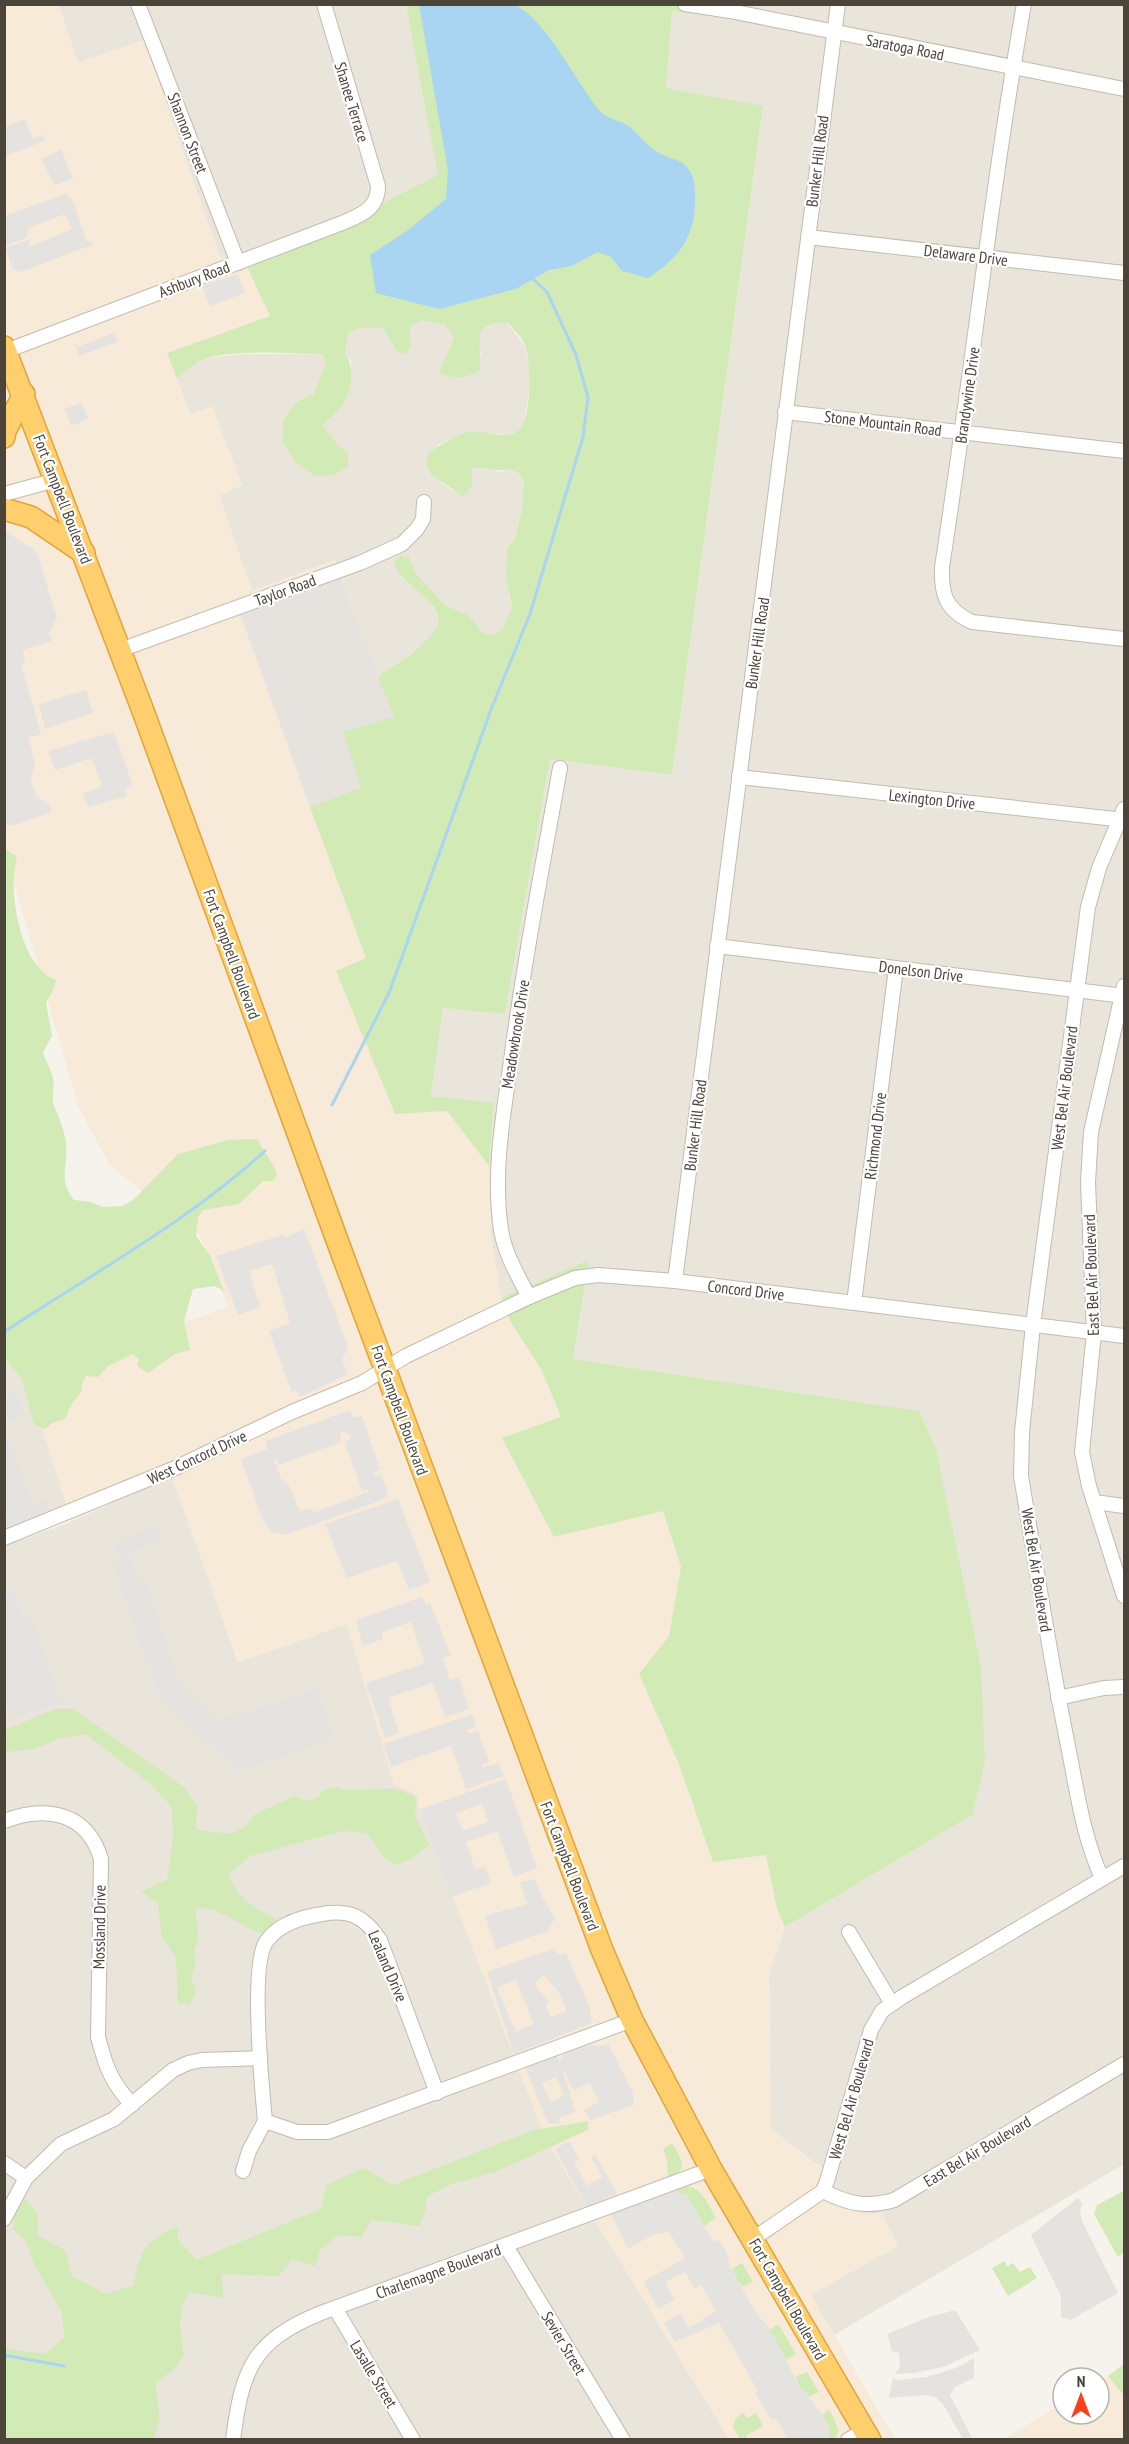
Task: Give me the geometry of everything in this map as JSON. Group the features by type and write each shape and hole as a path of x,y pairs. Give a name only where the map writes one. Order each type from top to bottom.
{"highway":[{"name":"Fort Campbell Boulevard","path":"5,349 84,553 569,1864 632,2020 711,2169 753,2240 861,2436"},
{"path":"4,437 5,430 24,394"},
{"path":"4,509 31,517 52,534 84,553"}],"street":[{"name":"Shannon Street","path":"138,4 238,263"},
{"name":"Shanee Terrace","path":"324,4 378,186 377,199"},
{"name":"Saratoga Road","path":"685,4 1125,89"},
{"name":"Bunker Hill Road","path":"675,1281 838,4"},
{"name":"Brandywine Drive","path":"1024,4 993,193 963,432 942,567 943,593 948,604 960,616 972,622 1125,639"},
{"name":"Ashbury Road","path":"5,349 355,218 366,213 377,199"},
{"name":"Delaware Drive","path":"808,237 1125,273"},
{"name":"Stone Mountain Road","path":"785,412 1125,451"},
{"path":"4,494 56,480"},
{"name":"Taylor Road","path":"120,650 360,563 402,544 417,529 423,519 424,502"},
{"name":"Meadowbrook Drive","path":"530,1297 510,1260 501,1233 497,1195 498,1158 517,1015 560,768"},
{"name":"Lexington Drive","path":"739,777 1123,819"},
{"name":"West Bel Air Boulevard","path":"823,2191 871,2030 882,2012 1102,1878 1092,1857 1084,1827 1058,1698 1021,1476 1022,1432 1032,1325 1088,907 1099,868 1123,819"},
{"name":"Donelson Drive","path":"717,946 1076,990 1124,993"},
{"name":"Richmond Drive","path":"854,1303 896,968"},
{"name":"East Bel Air Boulevard","path":"1124,993 1101,1082 1090,1143 1088,1182 1094,1333 1082,1452 1094,1502 1125,1596"},
{"name":"Concord Drive","path":"386,1369 406,1356 530,1297 574,1278 598,1275 675,1281 1125,1336"},
{"name":"West Concord Drive","path":"4,1538 176,1468 292,1412 363,1383 386,1369"},
{"path":"1094,1502 1125,1506"},
{"path":"1058,1698 1104,1688 1125,1688"},
{"name":"Mossland Drive","path":"4,1821 30,1812 44,1811 61,1814 76,1822 97,1847 100,1859 98,2037 105,2064 115,2086 132,2105"},
{"path":"1102,1878 1125,1866"},
{"name":"Lealand Drive","path":"265,2121 260,2058 259,1962 265,1943 276,1931 312,1915 346,1913 358,1916 370,1924 380,1940 436,2092"},
{"path":"849,1932 892,2004"},
{"path":"243,2171 249,2151 265,2121 297,2132 328,2132 632,2020"},
{"path":"4,2219 26,2178 61,2144 114,2119 172,2070 188,2063 260,2058"},
{"name":"East Bel Air Boulevard","path":"823,2191 854,2205 872,2206 894,2200 1125,2064"},
{"path":"4,2163 26,2178"},
{"name":"Charlemagne Boulevard","path":"233,2439 240,2392 255,2357 274,2337 287,2329 335,2308 711,2169"},
{"path":"753,2240 823,2191"},
{"name":"Sevier Street","path":"506,2246 623,2439"},
{"name":"Lasalle Street","path":"335,2308 413,2439"}],"shaded area":[{"path":"739,4 1124,5 1124,2164 834,2335 811,2295 897,2246 881,2213 867,2214 830,2204 815,2186 825,2171 771,2129 769,1973 785,1927 972,1815 919,1411 573,1359 589,1261 501,1298 491,1235 489,1166 494,1104 431,1096 443,1008 505,1014 550,759 672,775 763,107 666,88 672,10 737,19"},
{"path":"5,5 59,5 78,63 144,40 220,257 246,265 270,316 167,353 190,415 212,406 242,484 219,496 252,591 335,560 340,575 239,611 366,958 337,971 395,1114 447,1111 489,1166 491,1235 501,1298 510,1321 541,1369 561,1418 502,1439 663,1511 681,1567 669,1636 639,1674 680,1767 713,1862 766,1855 777,1909 785,1927 769,1973 771,2129 825,2172 815,2186 830,2204 867,2214 881,2213 898,2245 811,2295 895,2439 729,2439 546,2140 413,1792 394,1785 347,1624 239,1662 171,1476 72,1520 34,1403 188,1321 228,1307 200,1236 110,1166 78,1106 5,851"},
{"path":"59,5 406,5 439,175 392,198 347,229 246,265 220,257 144,41 78,63"},
{"path":"25,119 32,139 43,135 45,141 5,156 5,127"},
{"path":"61,149 73,179 54,185 42,159"},
{"path":"65,194 73,200 86,240 94,244 21,272 12,269 6,248 30,239 29,247 72,229 65,214 29,228 26,238 5,246 5,216"},
{"path":"238,274 245,293 210,306 202,286"},
{"path":"422,319 445,325 454,338 482,357 477,342 483,328 492,322 507,323 525,346 529,370 529,391 524,425 518,432 508,435 468,432 437,445 431,475 453,491 472,486 472,468 483,467 501,472 510,469 518,473 524,481 522,510 515,538 507,548 509,597 512,608 503,628 494,636 484,634 468,615 445,605 429,590 417,575 409,557 402,577 430,603 439,618 438,628 428,641 378,677 335,560 252,591 219,495 242,485 212,407 190,415 177,379 190,367 208,358 240,354 322,354 326,363 314,394 296,402 283,420 282,440 339,446 323,426 341,406 351,381 351,362 345,351 349,333 360,328 383,328 397,352 411,345 410,327"},
{"path":"114,333 117,342 79,356 75,344 80,346"},
{"path":"82,403 88,419 71,426 64,409"},
{"path":"5,531 33,549 38,557 57,618 49,633 52,641 23,650 25,662 21,664 41,734 28,738 35,763 31,779 36,796 49,805 52,812 15,825 5,825"},
{"path":"340,575 394,717 361,787 310,807 239,611"},
{"path":"86,690 93,713 45,729 39,704"},
{"path":"114,732 133,786 125,789 127,796 88,807 83,794 102,786 92,758 55,770 48,751"},
{"path":"4,1214 34,1403 68,1509 4,1535"},
{"path":"304,1229 348,1347 342,1360 348,1374 300,1397 296,1390 292,1392 269,1331 290,1323 272,1264 249,1271 260,1307 238,1315 216,1256 283,1235 285,1238"},
{"path":"16,1392 25,1414 5,1422 5,1397"},
{"path":"350,1410 353,1417 362,1416 380,1469 373,1474 376,1476 381,1474 388,1493 384,1499 285,1535 272,1532 264,1523 241,1459 267,1449 266,1441","holes":["340,1432 346,1432 351,1436 350,1440 345,1442 362,1491 368,1489 370,1491 313,1513 311,1508 300,1511 288,1484 281,1479 274,1459 277,1459 279,1465 341,1442"]},
{"path":"5,1431 33,1505 48,1500 51,1516 5,1535 7,1516 5,1508"},
{"path":"172,1476 238,1662 347,1624 394,1784 413,1791 546,2140 729,2439 5,2439 4,1546 63,1525"},
{"path":"398,1499 430,1582 409,1590 397,1561 347,1578 325,1524"},
{"path":"160,1526 164,1541 129,1553 136,1579 145,1577 179,1685 218,1720 317,1689 334,1738 237,1771 159,1695 112,1562 119,1560 114,1542"},
{"path":"12,1591 23,1619 31,1617 61,1701 13,1718 10,1710 4,1712 5,1594"},
{"path":"422,1597 426,1604 430,1603 451,1655 443,1658 450,1680 459,1677 469,1709 445,1717 433,1683 388,1698 399,1733 385,1738 366,1683 425,1663 411,1622 382,1632 383,1639 363,1646 356,1620"},
{"path":"472,1714 476,1727 468,1730 469,1733 478,1731 489,1762 482,1765 482,1768 499,1763 504,1776 466,1789 451,1746 391,1767 383,1744"},
{"path":"506,1779 537,1868 514,1877 497,1831 466,1842 475,1869 485,1866 491,1883 451,1897 420,1809","holes":["482,1804 488,1822 462,1831 456,1813"]},
{"path":"535,1879 541,1895 555,1918 548,1931 496,1949 485,1916 527,1904 520,1882"},
{"path":"555,1948 557,1954 566,1953 590,2008 592,2023 514,2054 487,1972","holes":["544,1975 560,1994 567,2011 551,2017 546,2006 549,2002 534,1984","516,1980 534,2024 516,2032 497,1988"]},
{"path":"592,2044 598,2047 608,2044 633,2093 634,2105 590,2120 584,2110 599,2102 590,2083 574,2090 560,2063 576,2112 559,2117 560,2123 548,2124 525,2066 556,2055 560,2062 563,2054","holes":["556,2077 564,2095 551,2102 542,2083"]},
{"path":"569,2141 579,2159 574,2162 587,2186 603,2177 591,2157 595,2155 617,2194 587,2207 555,2149"},
{"path":"677,2190 680,2194 686,2194 713,2242 718,2240 725,2248 731,2269 755,2311 770,2330 798,2384 823,2415 829,2427 829,2439 788,2439 776,2419 771,2419 755,2393 758,2391 719,2323 675,2342 664,2323 680,2313 689,2328 716,2311 701,2285 694,2288 685,2272 665,2282 675,2300 658,2309 643,2282 685,2258 669,2232 652,2235 628,2249 610,2213"},
{"path":"1078,2198 1083,2204 1080,2210 1082,2221 1118,2293 1070,2320 1061,2317 1061,2296 1031,2235"},
{"path":"955,2310 980,2350 943,2367 895,2374 900,2367 899,2353 892,2351 887,2334 926,2318"},
{"path":"974,2358 974,2378 955,2387 950,2395 972,2438 970,2439 963,2439 943,2404 935,2397 925,2395 889,2398 893,2378 897,2380 927,2377 956,2368"},
{"path":"1111,2380 1124,2396 1124,2439 1002,2440 1051,2410 1051,2426 1111,2426"}],"green space":[{"path":"406,5 739,5 737,19 672,11 666,88 763,106 672,775 550,759 505,1014 443,1008 431,1096 494,1103 489,1166 447,1111 395,1114 336,971 366,958 310,807 361,787 343,732 394,717 378,677 416,650 434,632 438,624 438,616 428,600 397,570 394,562 400,556 409,557 417,575 445,605 468,615 484,634 494,635 503,628 512,608 506,579 507,548 515,538 522,510 524,481 518,473 510,469 472,468 472,486 463,496 431,475 427,464 428,454 431,451 464,433 474,431 509,435 521,428 528,407 529,393 525,345 508,323 495,323 487,326 480,337 479,372 459,378 439,374 454,338 445,325 422,320 410,327 411,345 406,354 397,352 383,328 360,328 349,333 345,351 350,364 351,385 342,405 323,426 339,446 348,453 348,467 334,475 316,476 296,463 282,441 283,420 296,402 314,394 326,363 322,354 220,355 199,362 177,379 167,353 270,316 246,265 347,229 392,198 438,175"},
{"path":"5,849 17,857 14,871 15,907 25,945 33,960 44,973 56,980 46,1002 52,1036 43,1052 53,1078 53,1103 66,1142 66,1185 74,1200 91,1202 103,1207 122,1206 133,1200 178,1154 228,1140 258,1139 277,1174 273,1181 263,1181 239,1204 203,1210 198,1217 196,1236 210,1256 224,1291 215,1286 193,1289 184,1321 190,1350 175,1354 148,1373 137,1366 139,1359 133,1354 108,1366 98,1377 86,1376 81,1392 71,1405 65,1419 52,1423 45,1429 34,1424 21,1377 5,1359"},
{"path":"589,1260 573,1359 919,1411 936,1449 981,1667 985,1762 972,1815 785,1927 777,1909 766,1855 713,1862 680,1767 639,1674 669,1636 681,1567 663,1511 554,1537 502,1438 561,1417 541,1369 510,1321 501,1298"},
{"path":"55,1709 73,1709 184,1787 197,1806 196,1830 232,1834 246,1826 255,1814 295,1796 306,1801 317,1798 323,1790 335,1787 345,1790 395,1789 417,1797 415,1816 429,1845 411,1859 397,1865 382,1855 367,1833 343,1831 250,1856 228,1875 242,1897 260,1911 277,1919 263,1934 222,1914 195,1908 199,1938 194,1952 196,1964 191,1978 196,1991 190,2004 178,2003 176,1957 162,1938 158,1904 141,1891 167,1880 173,1838 172,1807 150,1784 86,1734 60,1738 35,1749 5,1752 5,1730"},
{"path":"588,2121 588,2130 495,2172 452,2184 426,2197 426,2209 420,2226 372,2220 361,2237 338,2235 320,2250 315,2266 292,2259 279,2276 222,2274 223,2298 189,2292 181,2316 180,2331 184,2356 173,2370 155,2383 160,2419 154,2439 5,2439 4,2348 45,2354 65,2337 61,2311 34,2265 26,2241 13,2229 15,2212 25,2199 38,2214 38,2236 65,2250 72,2276 106,2294 134,2285 138,2264 146,2248 158,2236 178,2227 177,2238 196,2260 321,2209 326,2185 363,2168 393,2185 534,2130"},
{"path":"672,2143 682,2164 679,2173 668,2180 667,2159 663,2149"},
{"path":"686,2186 701,2193 716,2218 704,2226 686,2194 680,2194 677,2190"},
{"path":"1124,2191 1124,2252 1118,2257 1094,2214 1097,2205"},
{"path":"1004,2261 1007,2266 1013,2263 1020,2272 1030,2267 1037,2278 1008,2296 992,2268"},
{"path":"742,2263 753,2282 742,2287 731,2269"},
{"path":"778,2324 796,2354 786,2360 770,2330"},
{"path":"1124,2364 1124,2396 1111,2380 1111,2374"},
{"path":"807,2372 819,2392 809,2397 798,2384 796,2376"},
{"path":"829,2409 839,2430 835,2439 829,2439 829,2427 823,2415"},
{"path":"743,2413 748,2418 756,2413 763,2426 746,2436 747,2439 740,2439 733,2427 736,2418"}],"water":[{"path":"513,4 537,22 602,113 630,127 653,150 680,162 689,169 694,180 695,210 689,234 678,253 648,278 622,271 611,257 597,252 572,266 549,270 516,289 439,309 376,293 370,255 407,231 446,199 448,170 419,5"}],"waterway":[{"path":"332,1105 389,993 492,707 530,614 583,437 588,397 576,355 547,292 532,278"},
{"path":"4,1332 171,1224 235,1177 265,1151"},
{"path":"4,2355 64,2366"}]}
